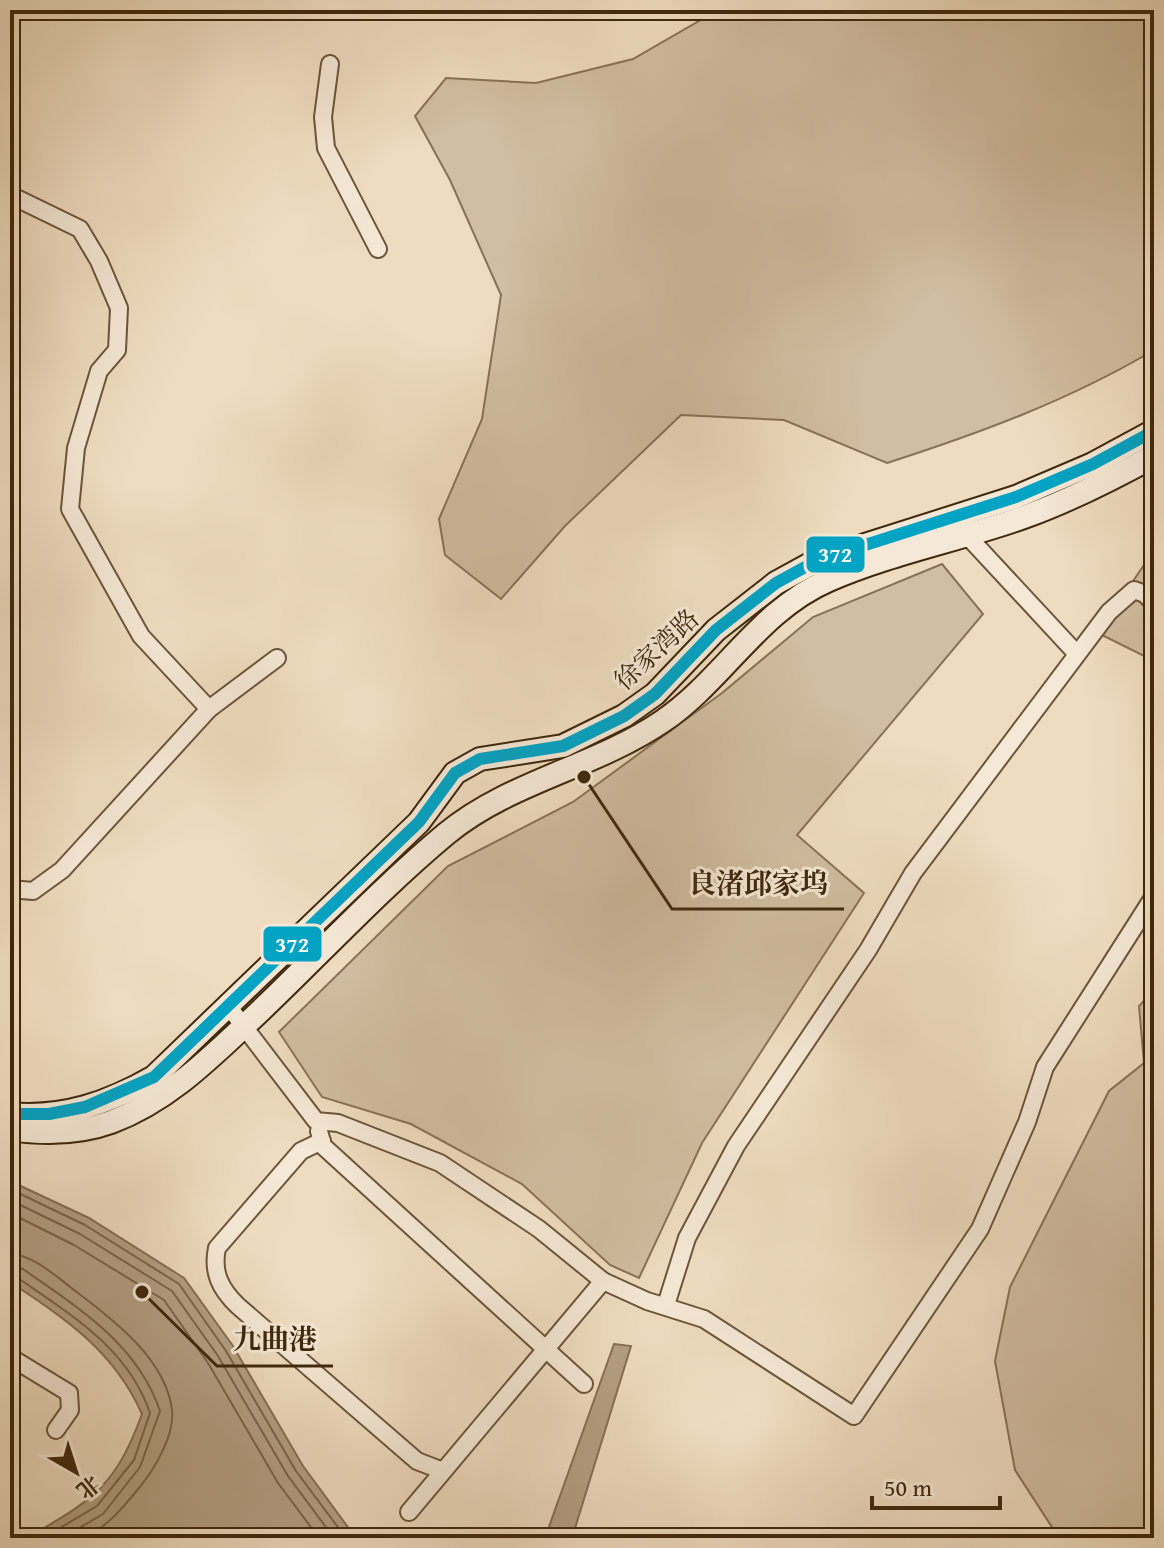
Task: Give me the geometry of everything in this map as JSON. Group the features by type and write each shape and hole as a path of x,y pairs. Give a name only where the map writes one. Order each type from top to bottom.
{"street":[{"path":"330,64 323,117 326,148 378,249"},
{"path":"10,195 80,229 99,261 119,308 117,350 99,371 76,448 70,509 141,636 209,709"},
{"name":"徐家湾路","path":"10,1114 43,1117 114,1100 154,1077 419,822 455,773 480,759 563,746 624,716 655,694 716,630 776,583 818,560 1016,497 1093,464 1154,431"},
{"name":"徐家湾路","path":"10,1129 77,1132 111,1122 161,1098 243,1027 442,837 476,811 514,790 580,766 665,719 756,630 790,602 828,580 966,536 1085,492 1154,456"},
{"path":"951,518 1076,653"},
{"path":"666,1305 687,1238 736,1146 868,950 913,873 1076,653 1125,595 1134,590 1145,594 1154,604"},
{"path":"10,889 33,891 62,870 209,709 277,658"},
{"path":"316,1121 338,1123 440,1163 539,1229 603,1281 647,1301 704,1319 854,1416 980,1229 1027,1122 1045,1067 1154,896"},
{"path":"229,1007 316,1121 322,1141 584,1384"},
{"path":"322,1141 301,1151 217,1248 213,1264 219,1282 238,1306 417,1461 443,1471"},
{"path":"409,1512 603,1281"},
{"path":"10,1357 69,1393 70,1410 56,1430"}],"shaded area":[{"path":"718,10 1154,10 1154,350 1090,385 1024,414 887,463 784,420 681,415 565,526 501,599 445,555 439,519 482,419 501,295 450,180 415,116 446,78 536,83 633,59"},
{"path":"1154,550 1154,661 1098,633"},
{"path":"942,564 983,614 797,835 864,893 702,1143 639,1278 610,1265 522,1184 411,1124 322,1097 279,1032 448,866 573,802 722,693 813,617"},
{"path":"1154,990 1154,1538 1059,1538 1015,1470 995,1361 1010,1287 1109,1091 1144,1063 1139,1006"}],"water":[{"path":"10,1181 89,1218 184,1278 233,1346 303,1466 356,1538 27,1538 69,1513 99,1490 122,1459 142,1414 131,1392 103,1354 69,1323 10,1282"},
{"path":"614,1344 631,1346 572,1538 545,1538"}],"transit line":[{"name":"372","path":"10,1114 49,1114 85,1107 154,1077 419,822 455,773 480,759 563,746 624,716 655,694 716,630 776,583 818,560 1016,497 1093,464 1154,431"}],"place":[{"name":"良渚邱家坞","path":"584,777"},
{"name":"九曲港","path":"142,1292"}]}
